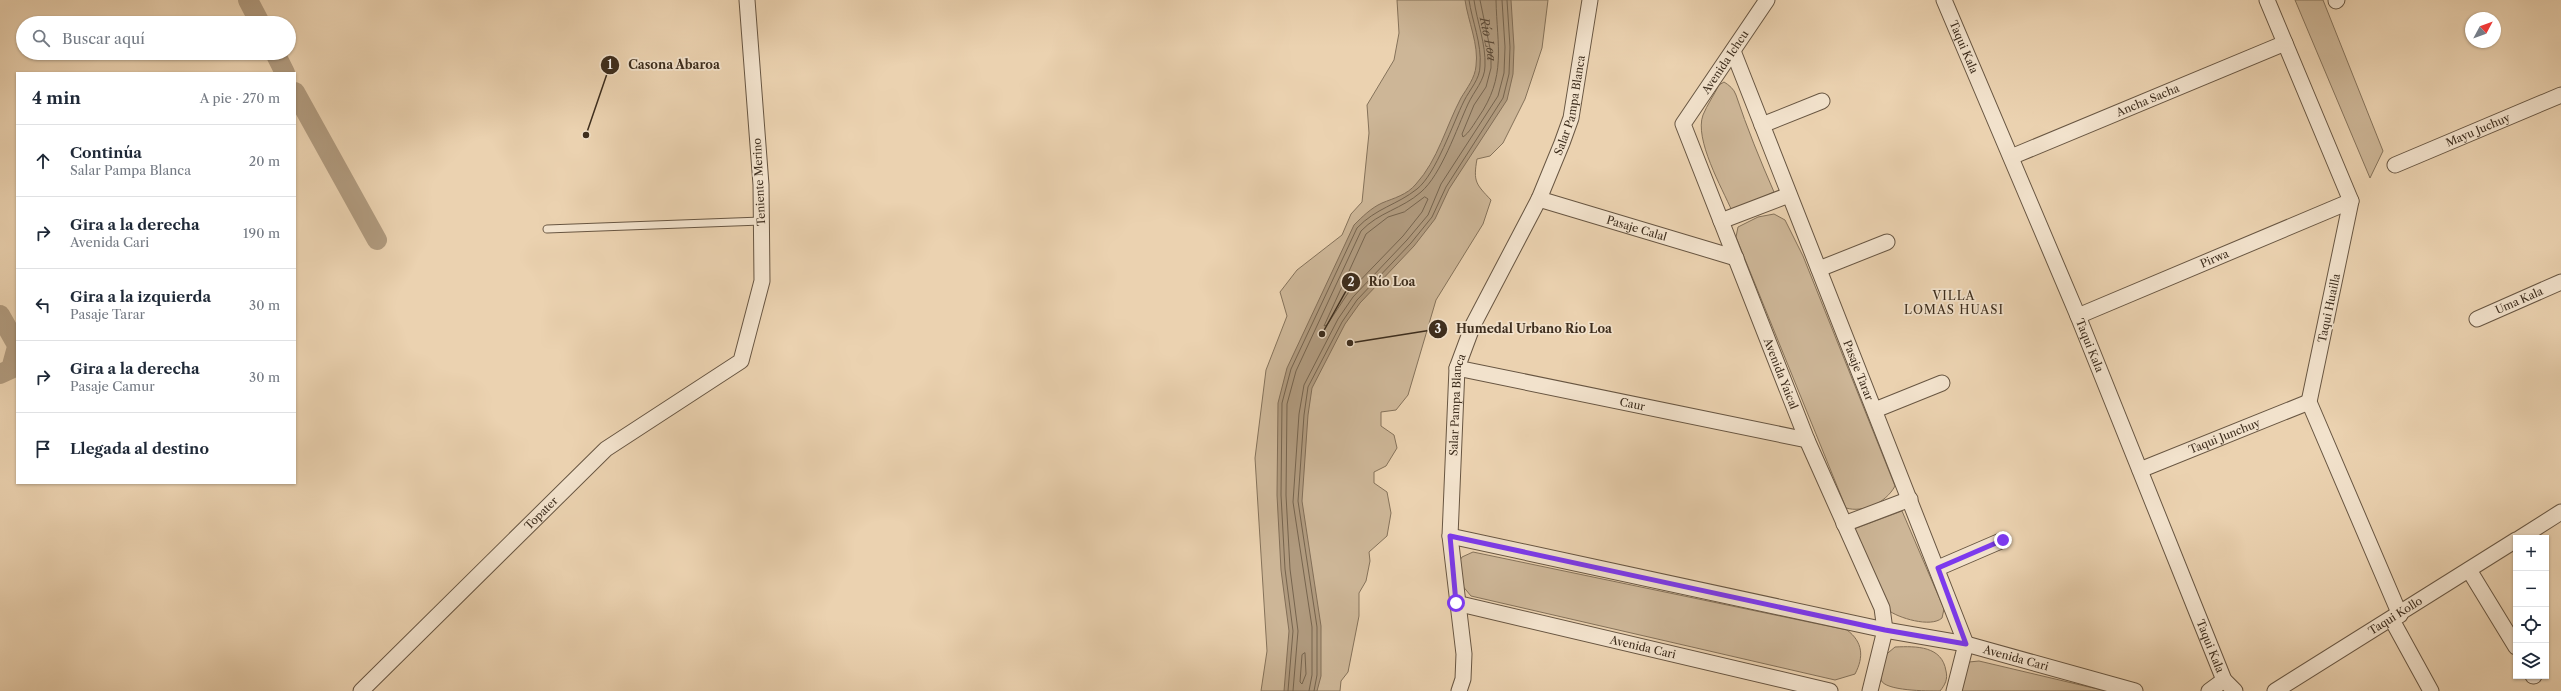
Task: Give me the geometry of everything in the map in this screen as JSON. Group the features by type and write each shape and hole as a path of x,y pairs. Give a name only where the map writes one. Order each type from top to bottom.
{"street":[{"name":"Teniente Merino","path":"741,361 762,281 761,185 747,0"},
{"name":"Salar Pampa Blanca","path":"1459,691 1465,664 1456,603 1450,536 1457,368 1473,325 1539,199 1571,118 1590,0"},
{"name":"Avenida Ichcu","path":"1683,124 1767,0"},
{"path":"2267,0 2351,201"},
{"name":"Taqui Kala","path":"1949,2 2011,157 2078,316 2229,686"},
{"name":"Ancha Sacha","path":"2011,157 2285,43"},
{"name":"Pasaje Tarar","path":"1732,51 1938,568 1966,644"},
{"name":"Mayu Juchuy","path":"2395,165 2561,95"},
{"path":"1762,125 1822,101"},
{"name":"Avenida Yaical","path":"1683,124 1808,440 1882,608 1885,630 1870,691"},
{"path":"1721,221 1789,195"},
{"name":"Pasaje Calal","path":"1539,199 1736,258"},
{"name":"Pirwa","path":"2078,316 2351,201"},
{"name":"Taqui Huailla","path":"2309,402 2351,201"},
{"path":"1819,269 1887,242"},
{"name":"Uma Kala","path":"2477,319 2561,282"},
{"name":"Topater","path":"361,691 606,449 741,361"},
{"name":"Caur","path":"1457,368 1808,440"},
{"path":"1875,410 1942,384"},
{"path":"2309,402 2396,617 2431,691"},
{"name":"Taqui Junchuy","path":"2140,470 2309,402"},
{"path":"1844,524 1910,499"},
{"path":"2525,535 2561,512"},
{"name":"Avenida Cari","path":"1450,536 1885,630 1966,644 2135,691"},
{"path":"1938,568 2003,540"},
{"name":"Taqui Kollo","path":"2275,691 2396,617 2513,542"},
{"path":"2469,570 2513,643"},
{"name":"Avenida Cari","path":"1456,603 1830,691"},
{"path":"1954,691 1966,644"},
{"path":"2209,691 2229,686"}],"lane":[{"path":"547,229 761,221"}],"shaded area":[{"path":"1397,0 1548,0 1542,48 1525,99 1503,143 1490,156 1477,159 1475,173 1477,182 1491,200 1483,224 1436,300 1408,395 1396,410 1381,412 1381,426 1394,435 1397,448 1386,466 1374,472 1374,483 1387,492 1391,513 1387,536 1369,552 1370,561 1366,581 1359,593 1359,616 1348,672 1341,681 1340,691 1261,691 1267,651 1255,458 1266,370 1287,316 1280,292 1297,270 1342,235 1351,214 1362,202 1369,133 1367,105 1394,60 1399,33"},
{"path":"2295,0 2323,0 2383,151 2370,178"},
{"path":"1724,82 1731,87 1735,93 1774,192 1732,211 1710,163 1702,137 1701,125 1706,108 1719,85"},
{"path":"1774,214 1785,220 1803,256 1895,486 1880,502 1867,508 1846,508 1736,237 1738,227 1758,217"},
{"path":"1902,511 1944,609 1942,618 1937,621 1915,621 1899,616 1888,610 1854,529"},
{"path":"1473,552 1847,630 1859,645 1861,656 1860,662 1855,674 1835,680 1471,596 1461,584 1457,565 1462,557"},
{"path":"1895,647 1920,648 1934,652 1944,663 1947,677 1945,684 1940,691 1907,690 1884,684 1881,680 1882,658"},
{"path":"1979,661 2106,691 1961,691 1969,662"}],"water":[{"path":"1465,0 1511,0 1514,47 1513,74 1507,100 1449,189 1435,219 1414,246 1360,303 1345,324 1312,388 1308,415 1302,501 1321,626 1321,676 1317,691 1284,691 1289,631 1281,570 1277,495 1278,403 1287,368 1354,225 1374,207 1404,194 1412,188 1424,175 1436,154 1461,98 1472,79 1476,66 1477,58 1475,41"}],"waterway":[{"path":"248,0 256,16"},
{"path":"278,60 284,72"},
{"path":"296,94 377,240"},
{"path":"0,315 16,343"},
{"path":"0,374 11,369 16,351"}],"place":[{"name":"Casona Abaroa","path":"586,135"},
{"name":"Río Loa","path":"1322,334"},
{"name":"Humedal Urbano Río Loa","path":"1350,343"}],"district":[{"name":"VILLA LOMAS HUASI","path":"1954,303"}],"route":[{"path":"1456,603 1450,536 1885,630 1966,644 1938,568 2003,540"}]}
